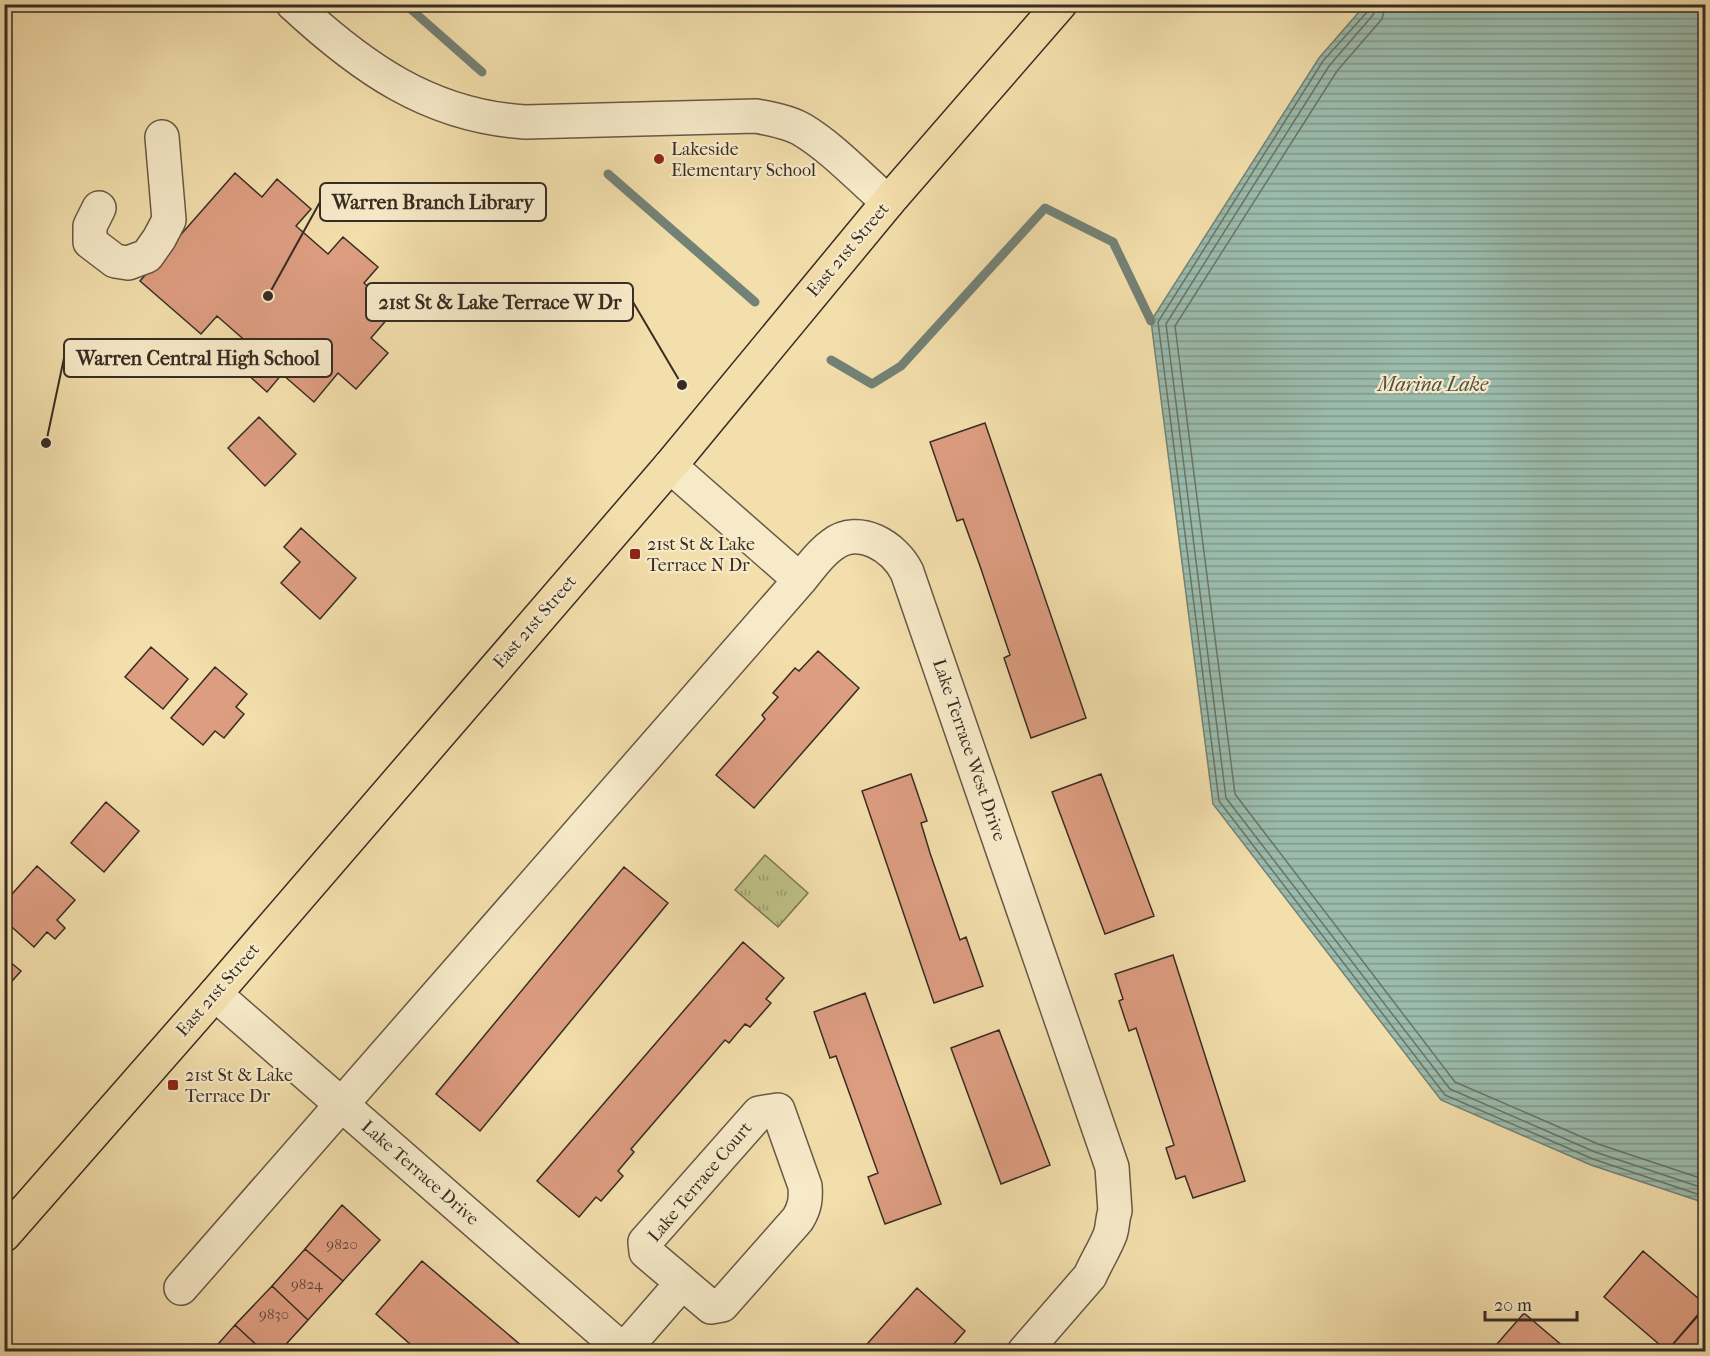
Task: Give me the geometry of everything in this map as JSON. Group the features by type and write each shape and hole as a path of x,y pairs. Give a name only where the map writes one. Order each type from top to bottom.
{"main road":[{"name":"East 21st Street","path":"4,1235 670,466 888,202 1060,4"}],"street":[{"path":"293,4 329,38 362,63 403,88 465,112 495,120 525,122 756,116 800,129 819,142 888,202"},
{"path":"99,208 90,226 90,242 116,261 128,263 147,256 169,220 162,137"},
{"path":"181,1288 800,580 670,466"},
{"name":"Lake Terrace West Drive","path":"800,580 832,544 849,538 874,541 888,548 899,558 908,572 1109,1159 1116,1204 1111,1232 1098,1264 1024,1352"},
{"name":"Lake Terrace Drive","path":"215,994 624,1351"},
{"name":"Lake Terrace Court","path":"778,1110 805,1186 804,1209 798,1219 722,1305 711,1307 682,1283 646,1252 645,1242 759,1113 778,1110"},
{"path":"624,1351 682,1283"}],"green space":[{"path":"765,855 808,893 778,927 735,890"}],"water":[{"name":"Marina Lake","path":"1365,5 1705,5 1705,1203 1591,1165 1441,1100 1213,804 1151,321 1319,58"}],"building":[{"path":"235,173 262,197 277,179 311,209 296,226 328,254 343,237 378,267 364,283 395,310 371,338 388,353 356,389 338,373 314,402 282,374 267,392 233,361 249,344 217,316 201,334 140,281"},
{"path":"259,417 296,454 265,486 228,448"},
{"path":"985,423 1086,718 1031,738 1004,658 1010,655 980,566 963,519 957,521 930,442"},
{"path":"301,528 356,578 320,619 281,583 300,562 284,547"},
{"path":"151,647 188,679 163,709 125,677"},
{"path":"818,651 859,688 754,808 716,775 765,719 762,715 778,697 773,693 795,668 799,671"},
{"path":"215,667 247,694 236,707 244,714 224,738 215,731 203,745 171,718"},
{"path":"911,774 927,821 921,823 930,853 960,940 966,937 983,986 934,1003 862,791"},
{"path":"1101,774 1154,916 1105,934 1052,792"},
{"path":"106,802 139,831 104,872 71,843"},
{"path":"37,866 75,900 57,920 65,928 55,939 47,932 34,947 4,920 4,903"},
{"path":"624,867 668,903 480,1131 436,1094"},
{"path":"743,942 784,978 766,999 771,1003 750,1027 745,1024 729,1043 725,1040 631,1149 634,1152 618,1171 623,1176 601,1201 596,1197 579,1217 537,1181"},
{"path":"1173,955 1245,1181 1193,1198 1185,1176 1176,1179 1166,1148 1174,1145 1136,1028 1129,1031 1119,1001 1123,999 1115,974"},
{"path":"4,957 21,971 4,990"},
{"path":"865,993 941,1204 885,1224 868,1177 878,1173 836,1056 830,1058 814,1012"},
{"path":"999,1030 1050,1165 1001,1184 951,1048"},
{"path":"342,1205 380,1240 343,1281 305,1249"},
{"path":"305,1249 343,1281 308,1320 272,1286"},
{"path":"1643,1251 1706,1305 1667,1351 1604,1297"},
{"path":"422,1261 529,1352 419,1352 376,1314"},
{"path":"272,1286 308,1320 279,1352 264,1352 235,1325"},
{"path":"917,1288 965,1331 947,1352 860,1352"},
{"path":"1706,1307 1706,1352 1667,1351"},
{"path":"1524,1313 1564,1347 1560,1352 1490,1352"},
{"path":"235,1325 264,1352 211,1352"}],"waterway":[{"path":"405,4 482,72"},
{"path":"608,174 755,302"},
{"path":"831,360 872,384 901,366 1045,208 1113,242 1151,321"}],"place":[{"name":"Lakeside Elementary School","path":"659,159"},
{"name":"Warren Branch Library","path":"268,296"},
{"name":"21st St & Lake Terrace W Dr","path":"682,385"},
{"name":"Warren Central High School","path":"46,443"},
{"name":"21st St & Lake Terrace N Dr","path":"635,554"},
{"name":"21st St & Lake Terrace Dr","path":"173,1085"}]}
